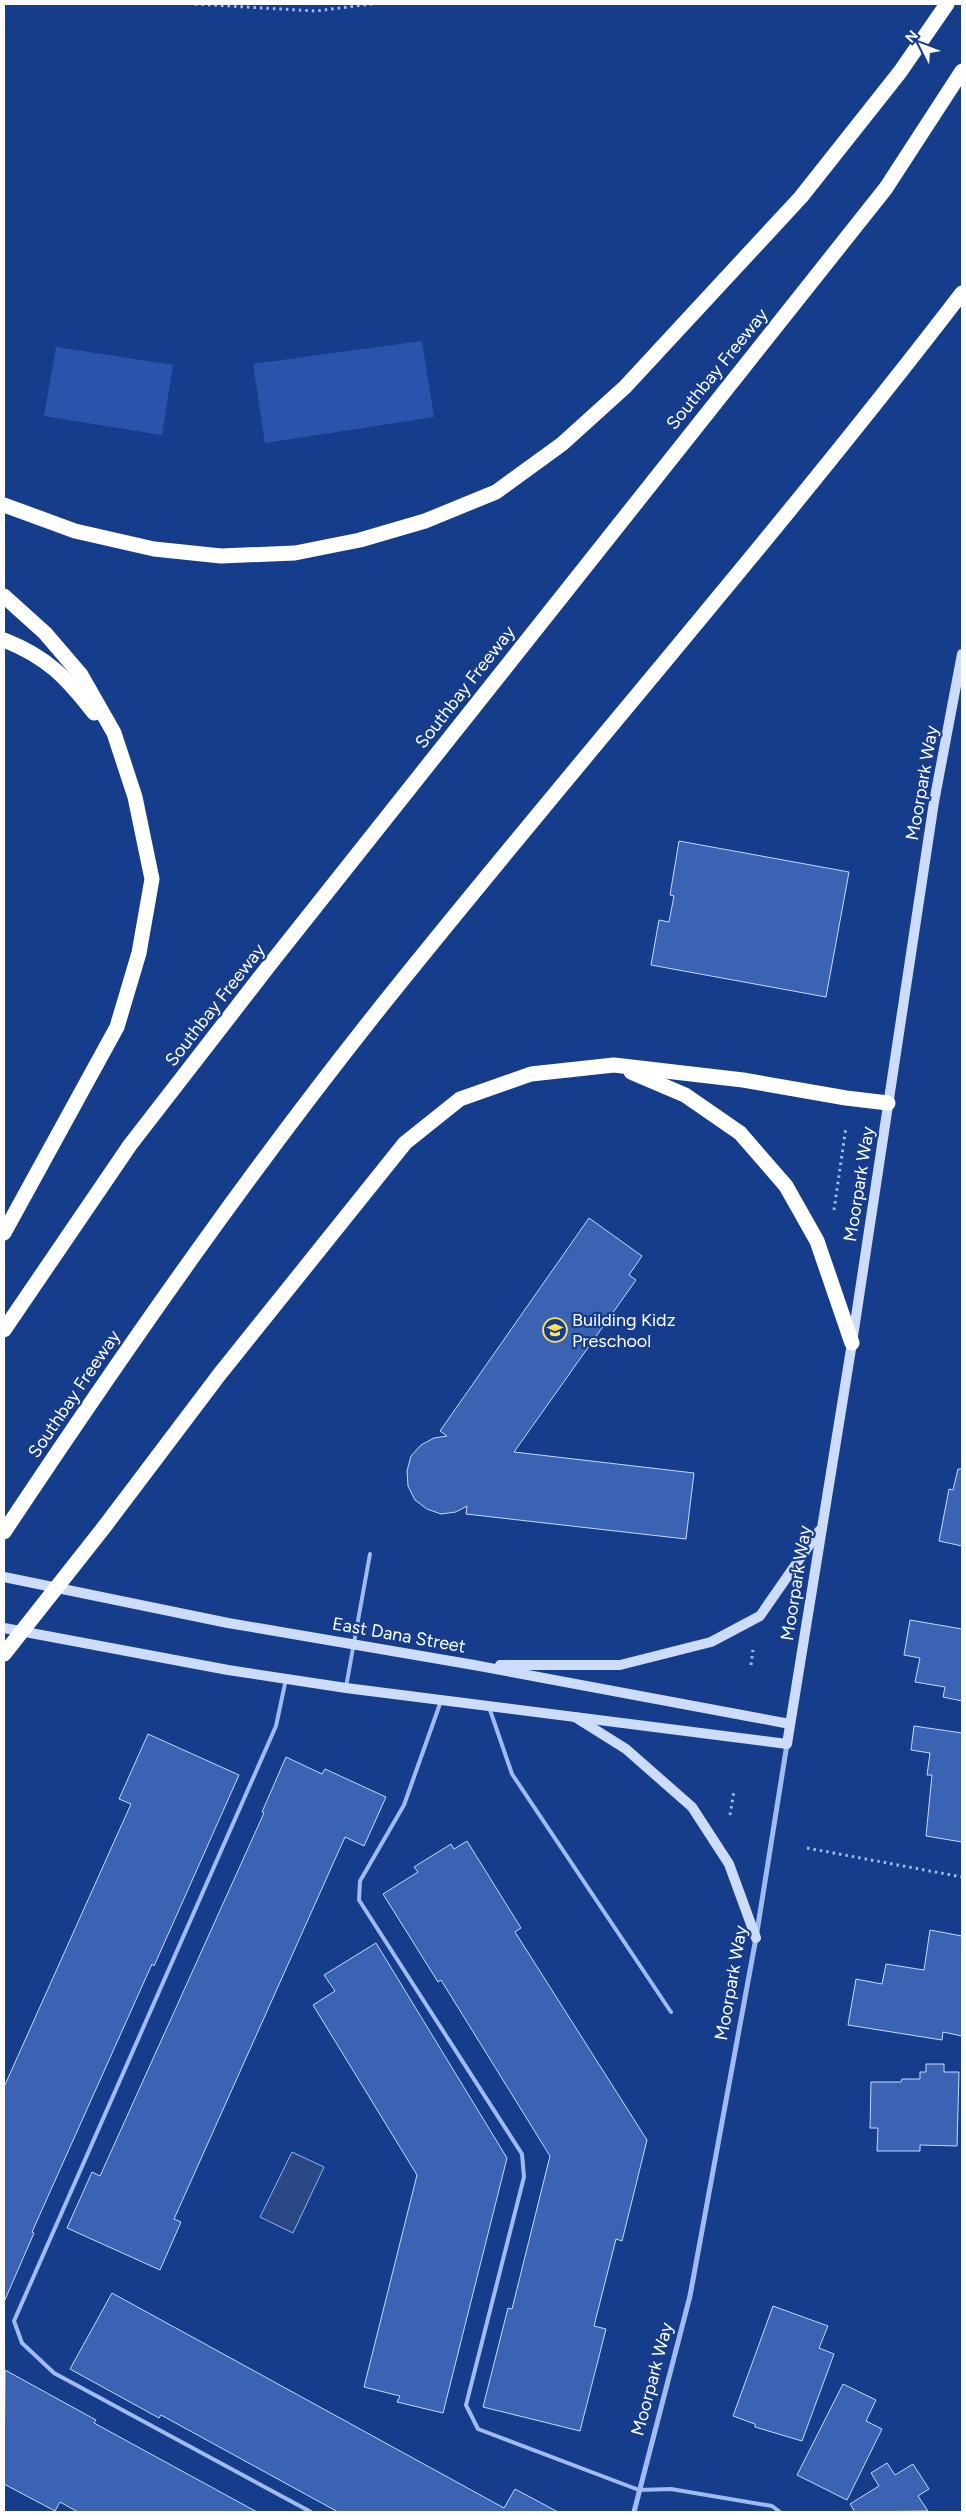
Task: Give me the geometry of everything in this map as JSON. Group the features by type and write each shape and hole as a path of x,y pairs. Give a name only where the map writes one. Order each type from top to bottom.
{"highway":[{"path":"4,505 75,531 154,549 221,556 295,553 360,540 425,521 496,492 562,444 625,387 787,212 900,72 947,4"},
{"name":"Southbay Freeway","path":"4,1330 130,1145 277,955 886,188 962,71"},
{"name":"Southbay Freeway","path":"4,1532 127,1347 266,1153 399,984 864,420 962,293"},
{"path":"4,596 45,633 81,675 114,733 135,797 152,879 139,953 117,1027 4,1233"},
{"path":"4,640 31,651 70,682 109,734 135,797"},
{"path":"614,1065 685,1095 740,1133 786,1186 817,1241 852,1343"},
{"path":"4,1654 105,1526 219,1375 405,1143 460,1099 532,1074 614,1065 743,1080 846,1098 888,1103"}],"main road":[{"name":"Moorpark Way","path":"787,1744 852,1343 934,802 962,654"},
{"path":"474,1665 620,1665 711,1642 760,1616 821,1528"},
{"name":"East Dana Street","path":"4,1577 228,1623 474,1665 790,1724"},
{"path":"4,1628 228,1670 346,1688 572,1715 787,1744"},
{"path":"572,1715 626,1749 692,1807 729,1864 756,1938"}],"street":[{"name":"Moorpark Way","path":"634,2512 690,2296 756,1938 787,1744"}],"lane":[{"path":"346,1688 370,1554"},
{"path":"286,1679 276,1726 14,2321 22,2342 54,2373 311,2512"},
{"path":"441,1700 404,1805 360,1881 359,1900 522,2154 524,2177 466,2405 478,2428 639,2490 671,2489 772,2506 780,2512"},
{"path":"489,1705 512,1774 671,2012"}],"path":[{"path":"195,4 316,10 372,4"},
{"path":"833,1215 846,1127"},
{"path":"730,1817 734,1791"},
{"path":"807,1848 962,1877"}],"shaded area":[{"path":"422,341 434,417 265,443 253,364"},
{"path":"56,347 173,365 162,435 44,416"},
{"path":"292,2152 324,2167 293,2233 260,2217"}],"building":[{"path":"679,841 849,872 826,997 651,965 659,920 669,922 674,896 670,895"},
{"name":"Building Kidz Preschool","path":"589,1218 642,1256 629,1275 636,1280 514,1452 694,1473 686,1539 466,1514 467,1506 456,1512 441,1514 427,1509 415,1500 408,1486 407,1471 411,1456 421,1445 434,1438 447,1436 440,1431"},
{"path":"958,1469 962,1469 962,1546 939,1541 949,1489 953,1490"},
{"path":"910,1620 962,1629 962,1701 943,1697 945,1687 915,1682 920,1658 904,1655"},
{"path":"914,1726 962,1733 962,1842 926,1836 932,1775 927,1775 930,1753 911,1750"},
{"path":"148,1734 239,1775 32,2232 34,2233 4,2302 4,2087 131,1804 119,1799"},
{"path":"286,1757 322,1774 325,1769 386,1797 364,1846 345,1837 174,2219 181,2222 160,2270 67,2228 92,2172 100,2176 264,1813 262,1812"},
{"path":"467,1841 521,1928 515,1932 647,2140 622,2241 616,2239 594,2326 606,2329 580,2431 483,2407 508,2308 512,2309 550,2156 441,1980 438,1982 383,1894 418,1872 414,1867 451,1844 454,1849"},
{"path":"930,1930 962,1936 962,2036 943,2032 942,2040 848,2025 856,1979 882,1984 886,1964 924,1970"},
{"path":"376,1943 507,2158 443,2413 397,2402 400,2396 364,2387 417,2175 313,2005 335,1991 324,1975"},
{"path":"926,2064 944,2064 944,2072 959,2072 957,2146 920,2145 920,2151 877,2151 878,2128 870,2128 871,2082 901,2082 902,2079 920,2079 920,2072 926,2072"},
{"path":"112,2293 504,2508 515,2489 558,2512 338,2512 161,2415 159,2418 70,2369"},
{"path":"773,2306 828,2326 819,2348 834,2354 802,2441 755,2427 755,2424 733,2416"},
{"path":"5,2370 96,2420 94,2423 257,2512 78,2512 60,2502 55,2511 4,2484"},
{"path":"843,2384 876,2400 866,2421 882,2429 847,2500 797,2475"},
{"path":"887,2463 895,2475 913,2464 929,2489 918,2496 928,2511 855,2512 850,2504 879,2486 871,2473"}],"place":[{"name":"Building Kidz Preschool","path":"555,1330"}]}
